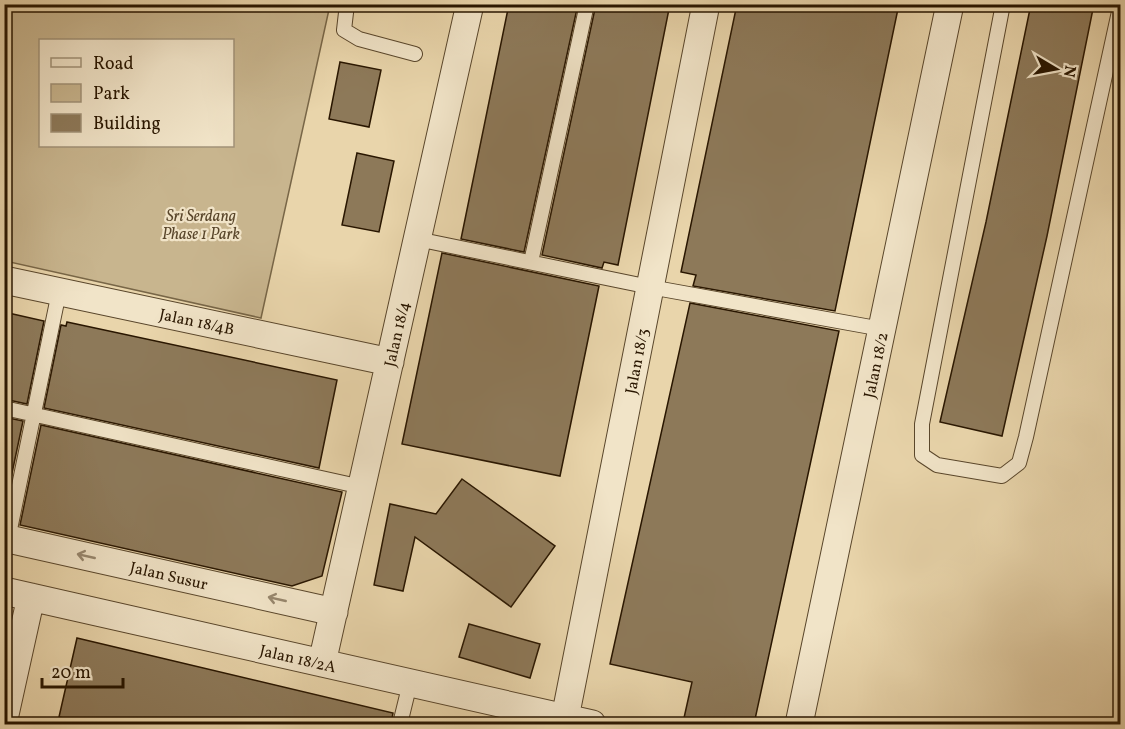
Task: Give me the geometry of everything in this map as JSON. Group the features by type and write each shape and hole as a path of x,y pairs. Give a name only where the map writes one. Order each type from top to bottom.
{"street":[{"name":"Jalan 18/4","path":"322,663 470,4"},
{"name":"Jalan 18/3","path":"565,718 706,4"},
{"name":"Jalan 18/2","path":"799,724 950,4"},
{"name":"Jalan 18/4B","path":"4,280 390,362"},
{"name":"Jalan Susur","path":"6,538 334,612"},
{"name":"Jalan 18/2A","path":"4,591 592,724"},
{"path":"4,719 31,597"}],"lane":[{"path":"347,4 344,30 359,39 415,54"},
{"path":"531,262 586,4"},
{"path":"1003,4 922,424 922,455 937,465 1002,476 1019,463 1026,437 1120,8"},
{"path":"417,239 650,287 882,329"},
{"path":"6,538 59,292"},
{"path":"4,408 362,487"},
{"path":"400,724 410,683"}],"green space":[{"name":"Sri Serdang Phase 1 Park","path":"5,4 330,5 261,318 5,261"}],"building":[{"path":"509,4 578,4 524,252 461,239"},
{"path":"596,4 670,4 618,265 604,262 602,268 542,255"},
{"path":"737,4 899,4 835,311 693,286 696,275 681,272"},
{"path":"1031,4 1094,4 1047,236 1002,436 940,422 986,222"},
{"path":"340,62 381,70 369,127 329,119"},
{"path":"357,153 394,161 379,232 342,225"},
{"path":"442,253 599,286 560,476 402,444"},
{"path":"690,303 839,331 754,724 713,724 684,718 692,682 610,664"},
{"path":"4,312 44,321 27,404 4,399"},
{"path":"67,322 337,380 319,468 44,408 61,325 66,326"},
{"path":"4,417 23,421 4,511"},
{"path":"41,425 342,492 322,576 292,586 20,525"},
{"path":"462,479 555,546 511,607 415,537 403,591 374,585 390,504 436,514"},
{"path":"469,624 540,644 530,678 459,657"},
{"path":"77,638 393,713 391,724 91,724 59,717"}]}
